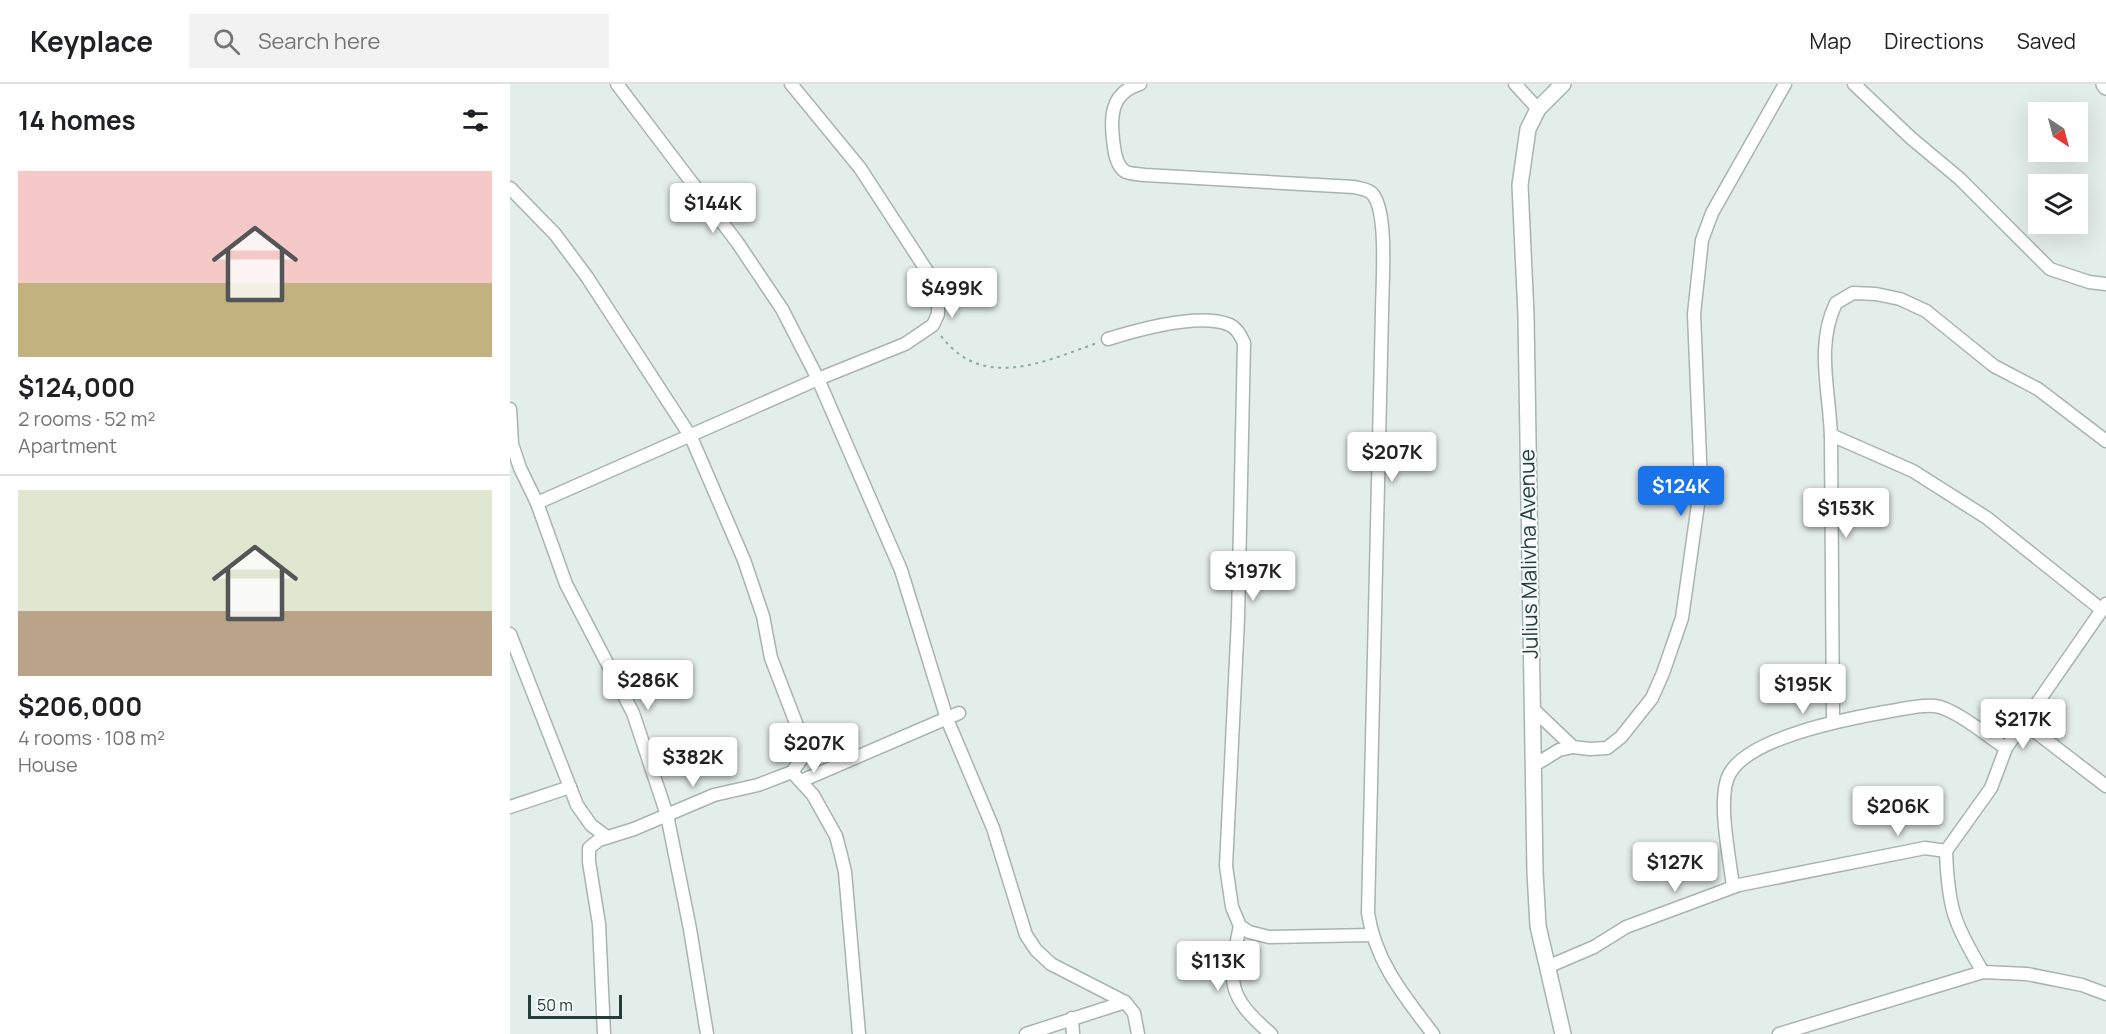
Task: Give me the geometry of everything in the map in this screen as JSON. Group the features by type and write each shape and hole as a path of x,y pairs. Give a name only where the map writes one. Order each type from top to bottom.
{"street":[{"path":"617,84 737,242 782,309 818,379 901,570 947,719 993,828 1026,935 1036,950 1051,964 1125,1002 1134,1013 1138,1034"},
{"path":"537,503 818,379 905,344 933,325 938,314 938,296 927,271 860,168 791,84"},
{"path":"1140,84 1129,87 1121,95 1111,117 1115,154 1119,165 1126,172 1354,187 1374,194 1377,203 1381,219 1382,267 1368,902 1371,935 1384,966 1433,1034"},
{"path":"1515,84 1538,109"},
{"name":"Julius Malivha Avenue","path":"1563,84 1538,109 1528,129 1520,185 1526,315 1537,904 1547,967 1563,1034"},
{"path":"1533,766 1559,750 1573,747 1590,750 1607,748 1621,737 1652,698 1674,644 1682,618 1701,483 1694,314 1699,256 1712,213 1785,84"},
{"path":"1854,84 1911,138 1960,179 1995,217 2050,269 2089,282 2106,284"},
{"path":"510,188 555,234 587,278 691,437 744,560 763,616 771,658 801,736 801,760 796,777"},
{"path":"1833,722 1831,435 1824,359 1826,333 1836,303 1853,293 1900,299 1926,311 1994,366 2038,389 2106,441"},
{"path":"1108,339 1190,321 1230,325 1240,333 1244,343 1238,620 1226,866 1232,907 1240,926 1249,932 1269,937 1371,935"},
{"path":"510,409 512,444 537,503 566,584 633,713 667,815 690,928 707,1034"},
{"path":"1831,435 1913,471 1987,518 2104,607 2006,748 1991,788 1946,851 1950,906 1959,933 1983,972"},
{"path":"510,634 583,815 607,837"},
{"path":"1732,886 1724,788 1729,774 1736,765 1762,748 1833,722 1921,706 1936,706 1960,718 2006,748"},
{"path":"1532,708 1573,747"},
{"path":"604,1034 599,924 588,855 593,843 714,795 796,777 959,713"},
{"path":"2024,723 2106,786"},
{"path":"796,777 813,795 836,836 845,872 859,1034"},
{"path":"510,807 570,787"},
{"path":"1547,967 1594,947 1626,927 1732,886 1899,852 1925,848 1946,851"},
{"path":"1240,926 1232,963 1232,986 1239,1000 1271,1034"},
{"path":"1779,1034 1983,972 2027,974 2082,985 2106,994"},
{"path":"1026,1034 1125,1002"},
{"path":"1072,1018 1073,1034"}],"path":[{"path":"933,325 956,354 967,362 991,368 1050,360 1108,339"}]}
